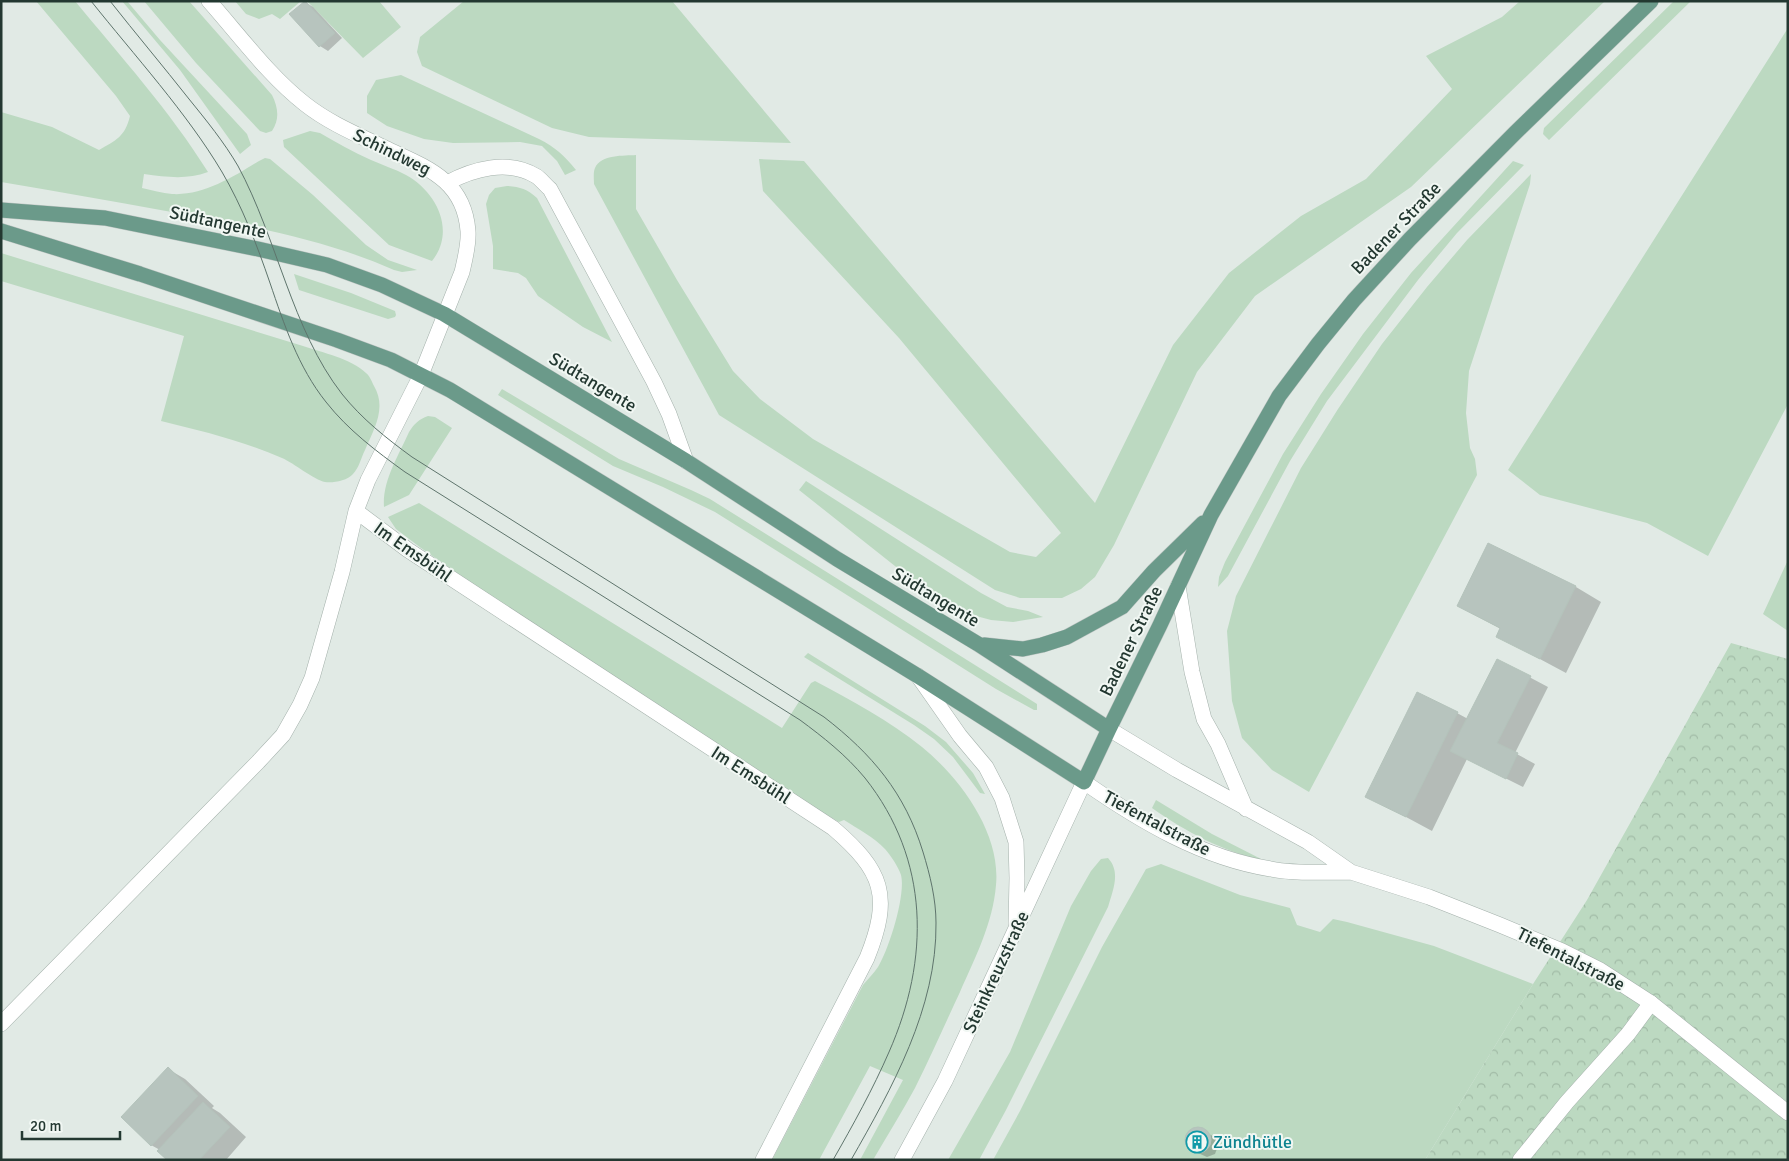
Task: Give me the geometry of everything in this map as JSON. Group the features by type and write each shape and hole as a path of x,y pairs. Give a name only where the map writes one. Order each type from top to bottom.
{"main road":[{"name":"Badener Straße","path":"1084,782 1211,515 1246,450 1280,396 1318,344 1354,300 1410,239 1501,147 1651,1"},
{"name":"Südtangente","path":"1,210 105,218 327,265 382,285 444,314 686,461 837,559 978,644 1109,729"},
{"path":"1,231 140,274 337,340 391,360 421,375 519,430 648,512 918,676 1084,782"},
{"name":"Badener Straße","path":"978,644 1023,649 1042,646 1067,637 1122,608 1154,571 1211,515"}],"street":[{"name":"Schindweg","path":"1,1024 258,762 283,734 300,705 312,678 342,572 356,511 368,480 421,375 462,272 468,233 465,214 457,195 447,183 436,172 344,128 305,104 266,67 210,1"},
{"path":"447,183 479,169 503,166 521,169 537,176 550,189 654,382 669,414 686,461"},
{"name":"Im Emsbühl","path":"356,511 408,550 833,828 852,844 875,873 881,896 880,917 874,941 763,1160"},
{"path":"1178,586 1192,672 1204,719 1218,744 1246,809"},
{"path":"918,676 960,736 986,767 1002,798 1016,842 1016,931"},
{"name":"Tiefentalstraße","path":"1109,729 1176,770 1308,842 1351,872 1429,898 1530,936 1600,970 1651,1003 1788,1113"},
{"name":"Tiefentalstraße","path":"1084,782 1119,807 1163,831 1197,848 1242,864 1273,870 1351,872"},
{"name":"Steinkreuzstraße","path":"902,1160 945,1081 1084,782"},
{"path":"1520,1160 1567,1102 1628,1034 1651,1003"}],"green space":[{"path":"36,1 75,1 178,127 208,172 184,177 144,174 142,188 172,194 195,192 228,179 265,158 270,159 313,195 366,245 388,260 417,270 402,272 394,270 339,249 253,227 1,182 1,112 52,127 99,150 119,137 125,129 130,116 116,96"},
{"path":"122,1 127,1 160,40 247,134 251,145 240,154 180,70"},
{"path":"144,1 189,1 272,95 277,113 275,126 272,131 266,133 260,131 196,63"},
{"path":"235,1 301,1 280,19 272,14 259,19 246,14"},
{"path":"307,1 379,1 401,27 363,58"},
{"path":"464,1 672,1 791,143 589,137 552,128 422,66 417,52 420,37"},
{"path":"1520,1 1605,1 1411,187 1255,296 1197,372 1114,545 1095,577 1081,589 1062,598 1020,598 995,590 719,415 594,184 594,170 602,160 636,155 636,209 733,371 760,399 813,439 1010,552 1036,557 1061,533 899,338 763,191 759,159 804,161 1095,503 1173,345 1229,273 1301,216 1366,179 1452,89 1426,56 1502,17"},
{"path":"1674,1 1691,1 1549,140 1543,134 1544,128"},
{"path":"1788,28 1788,404 1708,556 1647,523 1540,495 1508,470"},
{"path":"401,75 545,142 568,160 576,170 565,175 557,161 542,146 520,142 453,143 424,139 387,126 367,113 367,96 376,80"},
{"path":"310,131 320,133 364,157 406,175 427,191 440,213 442,225 439,249 432,261 389,245 284,147 283,140"},
{"path":"1513,161 1524,165 1457,233 1418,280 1327,401 1290,461 1228,576 1218,587 1219,577 1225,562 1283,454 1321,394 1363,334 1411,273"},
{"path":"1531,174 1530,184 1469,371 1466,413 1470,448 1475,459 1477,475 1309,792 1272,770 1242,738 1232,701 1227,631 1236,596 1301,468 1382,344 1467,240"},
{"path":"507,186 523,189 537,198 612,342 583,327 538,296 526,278 518,273 493,269 493,246 486,204 489,195 495,188"},
{"path":"1,253 352,363 369,376 378,394 379,402 378,418 357,469 344,480 336,482 320,481 287,460 252,446 161,421 184,336 1,281"},
{"path":"294,274 351,293 395,311 396,315 388,319 299,290"},
{"path":"502,389 619,459 710,499 1037,704 1037,710 996,689 715,512 613,466 498,395"},
{"path":"428,416 435,417 452,428 409,495 384,507 388,478 409,432 417,422"},
{"path":"806,481 981,593 1007,607 1028,611 1043,617 1013,622 991,620 965,613 924,589 799,490"},
{"path":"419,503 782,728 811,683 815,681 870,711 922,747 950,774 975,808 992,846 996,865 994,899 987,927 927,1064 873,1160 860,1160 903,1080 870,1066 819,1160 772,1160 863,985 878,967 887,948 896,922 902,884 900,872 892,858 881,845 866,833 844,820 839,822 820,811 521,617 421,548 396,529 388,517"},
{"path":"1788,560 1788,631 1763,614"},
{"path":"1731,643 1788,659 1788,1160 1425,1160 1587,900"},
{"path":"808,653 925,726 946,742 973,773 985,794 980,793 953,757 934,739 804,657"},
{"path":"1156,800 1212,834 1265,861 1220,847 1192,833 1152,808"},
{"path":"1108,858 1114,869 1115,881 1108,907 1006,1110 979,1160 948,1160 1010,1052 1071,906 1091,871 1101,859"},
{"path":"1161,864 1240,895 1290,908 1297,925 1320,932 1333,919 1347,922 1434,946 1533,984 1425,1160 993,1160 1020,1111 1102,947 1146,869"}],"building":[{"path":"305,1 335,33 319,47 289,14"},
{"path":"1488,543 1576,586 1540,659 1496,637 1500,628 1457,606"},
{"path":"1497,659 1531,676 1497,743 1518,753 1506,779 1450,751"},
{"path":"1417,692 1458,712 1406,817 1365,797"},
{"path":"168,1067 198,1096 151,1146 121,1117"},
{"path":"203,1102 230,1127 199,1160 167,1160 157,1151"},
{"name":"Zündhütle","path":"1198,1127 1207,1131 1211,1140 1207,1149 1198,1153 1189,1149 1185,1140 1189,1131"}],"tram line":[{"path":"91,1 177,106 222,172 249,226 286,329 300,360 316,389 344,422 373,448 405,472 800,720 850,762 865,778 886,810 902,842 912,876 917,911 917,946 912,981 902,1017 889,1052 833,1160"},
{"path":"110,1 208,123 238,166 264,223 297,313 310,342 342,394 358,412 412,457 824,717 872,760 896,793 916,831 930,878 936,914 934,955 929,986 909,1046 882,1105 851,1160"}],"place":[{"name":"Zündhütle","path":"1197,1142"}]}
